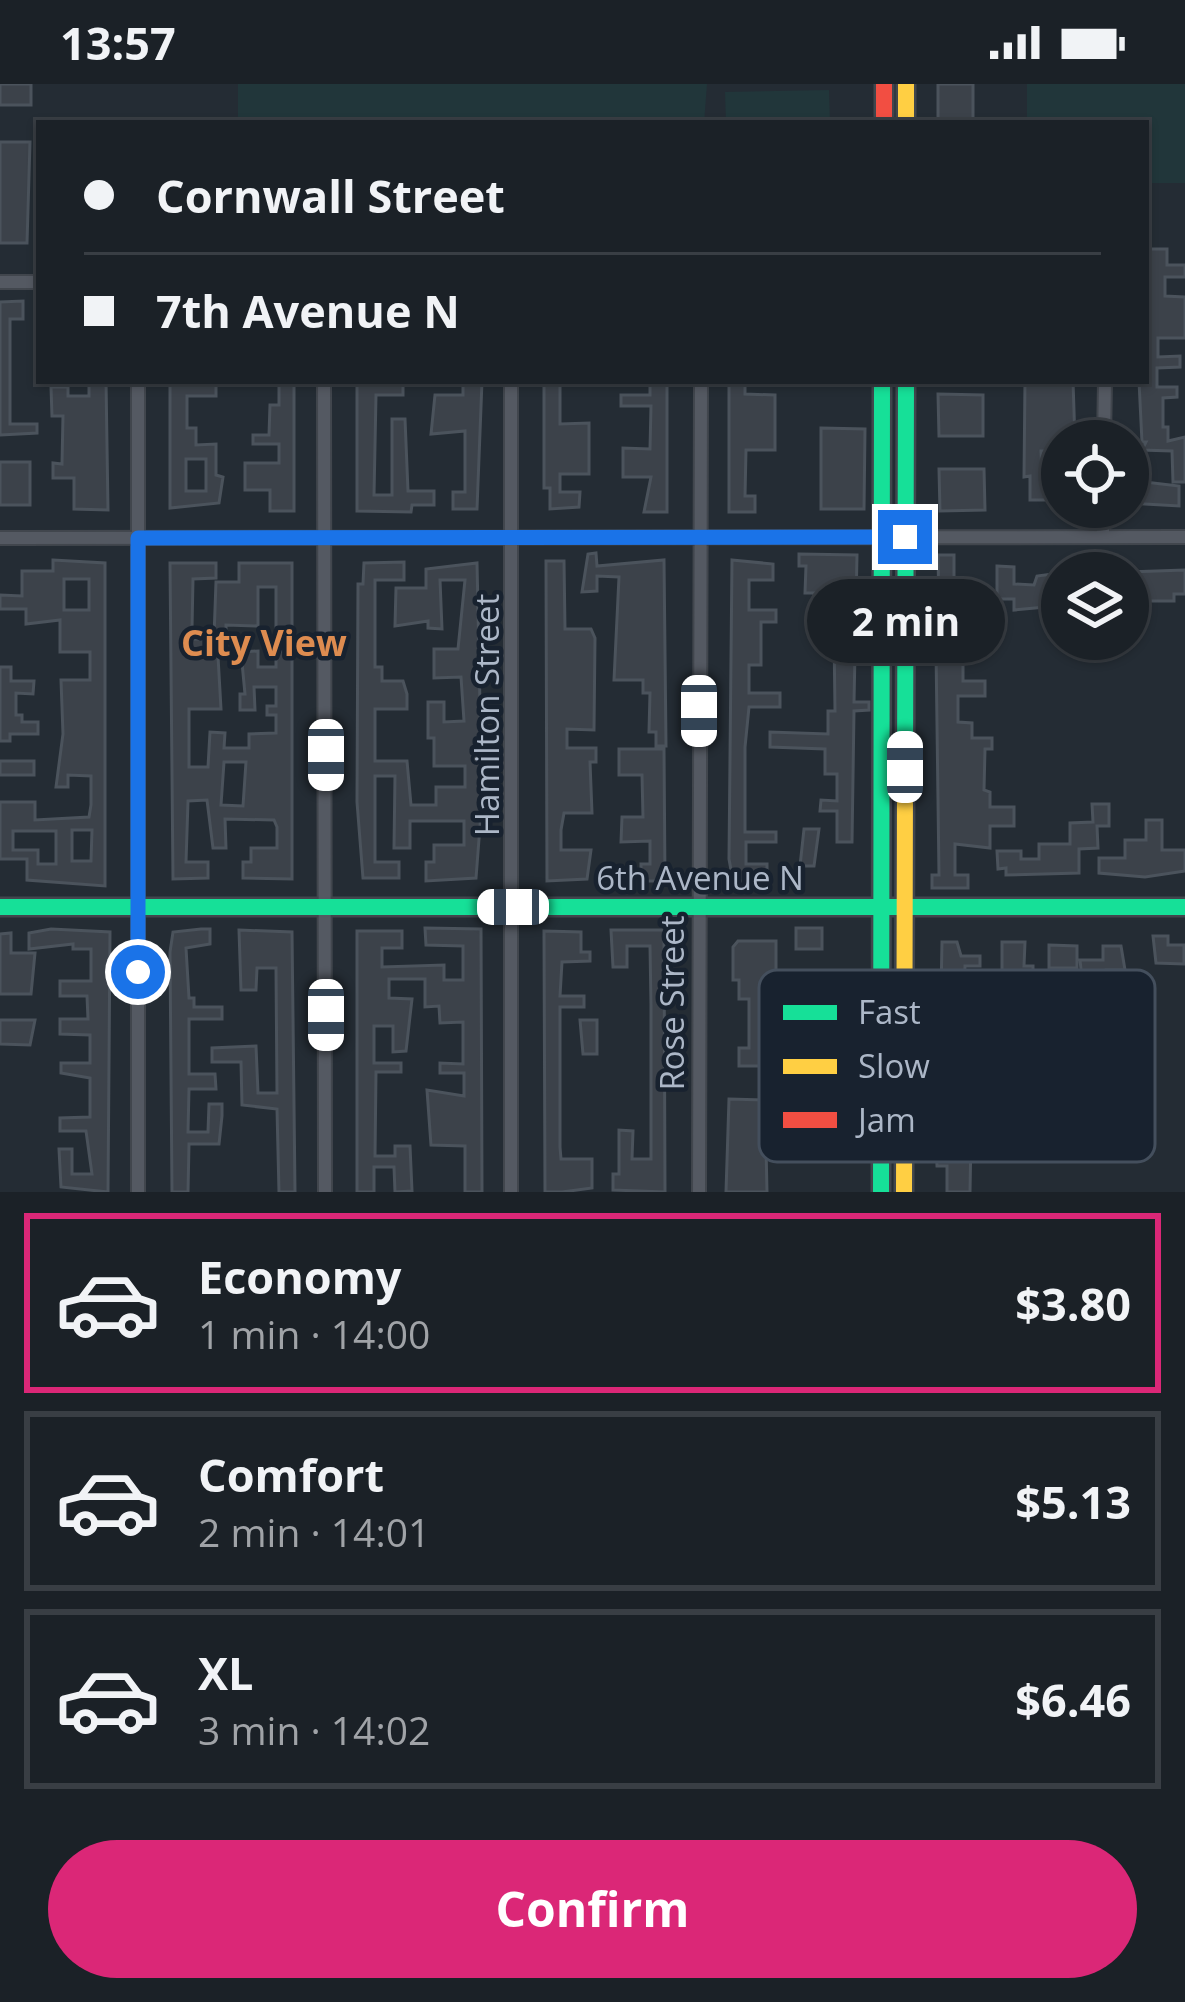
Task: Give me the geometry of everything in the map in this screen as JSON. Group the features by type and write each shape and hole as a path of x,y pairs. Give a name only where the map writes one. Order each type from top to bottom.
{"main road":[{"path":"884,84 884,120"},
{"path":"906,84 906,120"},
{"path":"881,970 882,384"},
{"path":"905,970 906,384"},
{"name":"6th Avenue N","path":"0,908 1185,907"},
{"path":"904,1162 904,1192"}],"street":[{"path":"0,282 36,282"},
{"path":"138,384 138,1192"},
{"path":"324,384 325,1192"},
{"name":"Hamilton Street","path":"511,384 511,1192"},
{"name":"Rose Street","path":"699,1192 701,384"},
{"path":"1104,420 1105,384"},
{"path":"1102,528 1102,537"},
{"path":"0,538 1185,537"}],"green space":[{"path":"238,84 707,84 704,120 238,120"},
{"path":"1027,84 1185,84 1185,183 1149,183 1149,120 1027,120"},
{"path":"829,90 830,120 726,120 725,92"}],"building":[{"path":"0,84 31,84 31,105 0,105"},
{"path":"938,84 973,84 973,120 938,120"},
{"path":"0,142 30,142 27,243 0,243"},
{"path":"1149,249 1167,249 1167,265 1185,265 1185,277 1165,277 1165,296 1185,297 1185,338 1158,338 1158,357 1180,356 1180,367 1157,368 1157,387 1177,387 1177,397 1163,398 1163,427 1168,427 1168,441 1185,437 1185,482 1173,482 1172,451 1149,450 1149,420 1141,420 1139,384 1149,384"},
{"path":"23,301 23,319 10,319 10,424 37,424 37,433 0,435 0,302"},
{"path":"89,384 106,384 108,510 74,509 74,478 53,478 53,463 62,464 63,416 52,416 51,387 68,387 68,396 89,396"},
{"path":"170,384 216,384 216,396 187,396 187,428 196,428 196,445 216,444 216,475 223,477 219,503 170,508","holes":["186,459 206,459 206,491 186,491"]},
{"path":"279,384 294,384 294,511 270,511 270,490 245,490 245,463 279,463 279,444 253,444 253,435 269,435 270,405 279,405"},
{"path":"357,384 403,384 403,395 376,395 374,495 392,495 392,419 405,419 408,491 434,491 434,505 412,505 411,512 357,511"},
{"path":"463,384 482,384 477,509 453,509 453,492 465,492 465,431 431,434 435,395 463,395"},
{"path":"544,384 560,384 560,424 589,423 589,474 560,474 560,492 580,492 579,507 550,509 550,488 544,488"},
{"path":"650,384 667,384 667,512 644,512 651,477 623,477 623,448 650,449 651,406 621,406 621,395 650,395"},
{"path":"729,384 745,384 745,394 775,395 775,450 746,450 745,496 755,496 755,512 729,512"},
{"path":"1025,384 1073,384 1074,420 1041,420 1041,500 1030,500 1030,476 1024,477"},
{"path":"938,394 983,395 983,436 939,436"},
{"path":"821,428 865,429 864,509 821,509"},
{"path":"0,462 30,462 30,505 0,505"},
{"path":"939,469 984,469 985,510 940,511"},
{"path":"1149,482 1179,486 1179,506 1149,504"},
{"path":"596,553 597,566 664,560 666,746 656,746 656,732 649,732 650,693 643,693 643,680 614,680 619,577 597,576 597,591 582,592 588,554"},
{"path":"799,554 857,555 854,702 869,702 869,710 854,711 852,842 837,842 837,811 820,811 821,800 837,801 837,774 825,774 825,749 770,747 770,732 828,734 828,711 835,711 834,634 814,634 814,593 805,593 806,566 799,566"},
{"path":"938,555 954,555 954,612 939,612"},
{"path":"53,560 105,563 105,886 27,880 27,859 0,859 0,802 35,802 35,820 89,817 91,776 68,775 68,787 56,787 63,734 61,680 90,680 90,652 60,652 60,620 26,624 26,609 0,609 0,595 22,596 22,571 53,571","holes":["64,579 89,579 89,610 64,610","72,830 92,830 91,861 72,861","13,831 56,831 56,864 38,864 38,850 13,850"]},
{"path":"732,560 773,564 773,580 749,580 749,610 776,610 776,622 761,622 761,665 749,665 749,693 780,693 780,707 749,707 745,747 745,832 776,832 776,842 746,842 746,864 767,864 767,881 733,881 729,859"},
{"path":"546,561 564,561 565,629 591,629 595,638 594,730 567,729 567,748 596,748 596,762 590,762 592,813 564,813 561,830 561,850 591,850 587,879 547,881"},
{"path":"404,562 404,580 375,580 375,667 382,667 382,681 403,681 407,709 375,709 375,761 407,761 411,805 436,805 436,787 465,787 465,766 434,766 428,702 444,702 444,722 464,721 461,677 434,678 434,649 458,649 465,580 440,580 442,629 428,628 428,621 395,626 396,588 426,588 426,569 477,563 482,800 476,878 426,881 426,862 434,862 434,845 464,845 464,821 410,821 410,848 394,848 395,776 375,776 375,862 399,862 399,878 363,878 357,802 358,584 363,584 364,563"},
{"path":"170,563 216,563 216,578 193,579 192,639 217,639 221,709 189,709 189,767 208,767 210,732 225,733 224,748 249,748 249,734 276,733 276,715 267,715 267,706 276,706 276,687 254,687 255,710 240,710 240,694 245,694 241,652 258,651 258,667 276,667 276,651 292,651 292,879 243,878 243,862 251,862 251,848 277,848 274,820 225,819 226,848 213,848 207,800 188,801 186,862 208,862 208,878 173,879","holes":["224,762 246,762 243,806 221,805"]},
{"path":"239,563 292,563 292,634 276,634 276,587 258,587 258,626 226,625 226,637 214,637 216,582 239,582"},
{"path":"997,566 1014,567 1014,584 1034,585 1041,575 1041,607 1014,610 1014,599 997,599"},
{"path":"1185,570 1185,594 1174,594 1174,601 1149,601 1149,571"},
{"path":"941,625 954,625 954,641 963,641 963,681 985,681 985,696 958,696 958,722 972,723 972,738 992,738 992,749 985,749 984,790 990,792 990,807 1014,807 1014,826 990,826 990,848 955,844 955,875 968,875 968,888 932,888 932,875 939,875 936,649 942,649"},
{"path":"0,667 11,667 11,681 34,681 33,694 16,693 16,715 22,715 22,722 38,722 38,734 10,734 10,741 0,741"},
{"path":"619,749 664,749 665,881 641,881 641,864 650,864 650,841 621,842 622,817 643,817 642,775 619,775"},
{"path":"0,761 34,761 34,775 0,775"},
{"path":"1092,804 1109,804 1109,826 1097,826 1098,848 1079,849 1079,873 1006,875 1006,868 998,869 997,851 1021,851 1021,859 1039,859 1039,844 1070,844 1070,823 1093,822"},
{"path":"1146,820 1162,820 1162,850 1185,850 1185,871 1145,877 1099,873 1099,858 1125,858 1125,840 1146,840"},
{"path":"804,829 819,829 814,866 800,866"},
{"path":"425,928 481,929 482,1192 465,1192 465,1146 431,1145 427,1090 464,1096 464,1073 440,1073 440,1063 463,1064 463,1022 440,1023 439,1006 425,1007 425,979 389,979 389,998 412,999 406,1051 393,1052 393,1026 374,1026 374,1063 401,1063 401,1072 376,1072 375,1156 395,1156 395,1146 410,1146 412,1191 395,1192 394,1167 374,1167 374,1192 357,1192 357,931 402,931 402,948 382,948 382,967 444,965 444,980 463,980 463,946 426,945"},
{"path":"796,928 822,928 822,949 796,949"},
{"path":"51,929 110,932 108,1192 61,1187 59,1149 72,1149 72,1174 92,1174 86,1131 60,1131 60,1118 90,1117 90,1078 61,1073 61,1063 90,1063 90,1035 60,1034 60,1019 88,1019 87,996 60,996 60,981 91,981 91,949 73,949 73,944 29,949 29,933"},
{"path":"210,929 210,944 186,948 189,998 194,998 194,1007 222,1007 222,1019 189,1019 189,1074 215,1074 216,1089 189,1089 188,1132 208,1132 209,1104 222,1104 219,1144 189,1144 188,1192 172,1192 170,952 173,932"},
{"path":"239,930 292,932 295,1192 279,1192 277,1109 242,1105 241,1062 212,1062 212,1048 256,1046 258,1093 277,1093 276,968 257,968 256,990 241,990"},
{"path":"611,930 664,930 665,1192 613,1190 613,1174 619,1174 619,1130 633,1131 632,1159 651,1159 651,1005 650,946 627,946 627,967 613,967"},
{"path":"544,931 581,932 581,952 590,952 590,961 562,962 560,996 584,996 584,1007 560,1007 560,1147 561,1159 592,1159 592,1188 562,1192 545,1192"},
{"path":"11,933 11,953 35,953 31,994 0,994 0,934"},
{"path":"1153,936 1168,936 1168,945 1184,945 1184,964 1156,963"},
{"path":"738,941 776,941 776,970 759,970 759,1066 739,1066 739,1048 749,1048 749,999 739,999 739,980 733,980 733,947"},
{"path":"942,942 957,942 961,956 980,956 980,966 941,970"},
{"path":"1002,942 1025,942 1024,966 1033,966 1033,970 1002,970"},
{"path":"1049,945 1077,946 1077,968 1049,968"},
{"path":"1103,946 1121,946 1125,970 1081,970 1080,960 1103,960"},
{"path":"0,1020 35,1020 30,1045 0,1044"},
{"path":"580,1020 597,1020 597,1054 583,1054"},
{"path":"729,1099 759,1100 759,1162 766,1162 767,1192 726,1192"},
{"path":"937,1162 971,1162 970,1192 947,1192 947,1166 937,1166"}],"traffic: fast":[{"path":"881,970 882,384"},
{"path":"905,780 906,384"},
{"path":"0,907 1185,907"},
{"path":"881,1162 881,1192"}],"traffic: slow":[{"path":"906,84 906,120"},
{"path":"905,780 905,970"},
{"path":"904,1162 904,1192"}],"traffic: jam":[{"path":"884,84 884,120"}],"district":[{"name":"City View","path":"264,642"}],"route":[{"path":"138,972 138,538 905,537"}]}
